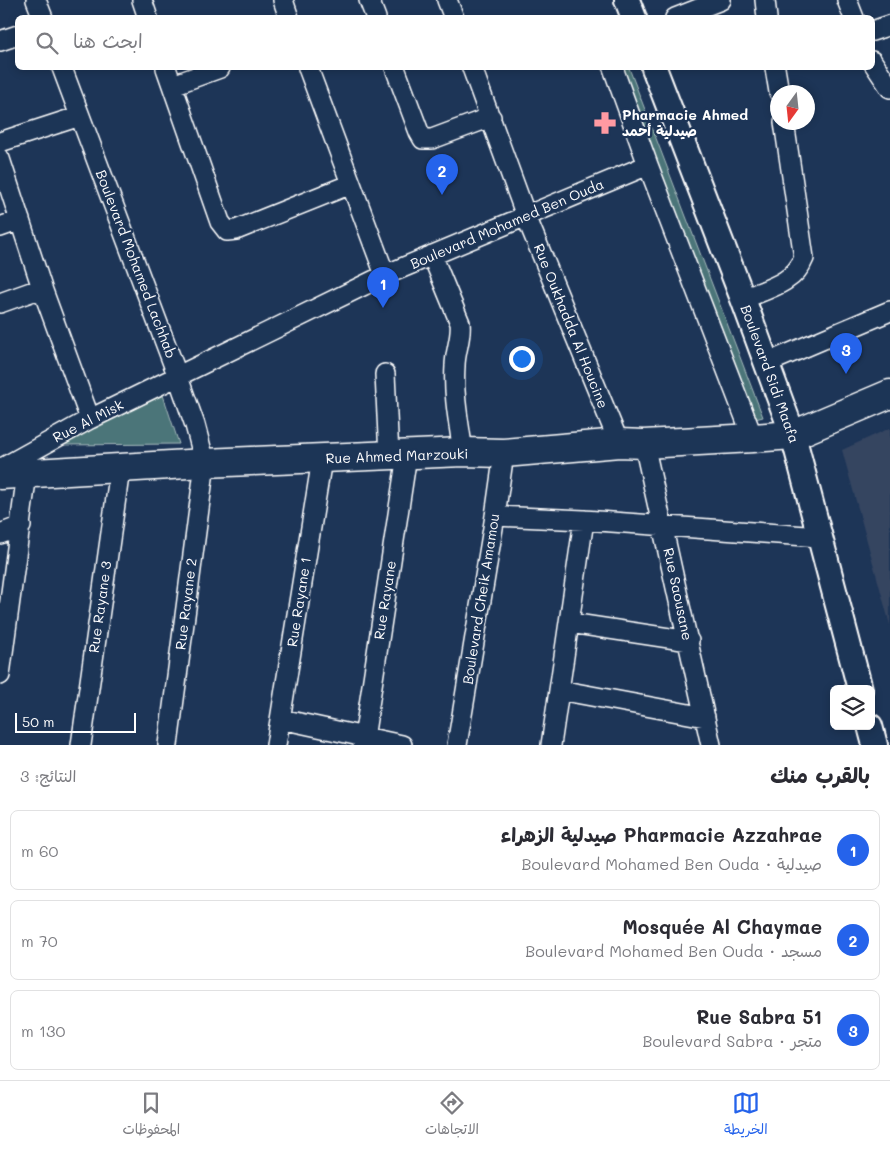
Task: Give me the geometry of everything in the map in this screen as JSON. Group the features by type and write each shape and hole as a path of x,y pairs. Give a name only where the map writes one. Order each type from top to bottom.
{"main road":[{"name":"Rue Ahmed Marzouki","path":"0,475 205,463 463,452 504,452 793,435 890,394"}],"street":[{"path":"36,0 42,15"},
{"path":"142,0 147,15"},
{"path":"283,0 288,15"},
{"path":"369,0 375,15"},
{"path":"447,0 453,15"},
{"path":"627,0 633,15"},
{"path":"683,15 721,0"},
{"path":"764,0 766,15"},
{"path":"846,0 853,15"},
{"path":"875,30 890,25"},
{"path":"0,41 15,36"},
{"path":"875,66 890,88"},
{"name":"Boulevard Mohamed Lachhab","path":"63,70 178,377 195,425 205,463"},
{"path":"167,70 220,222 227,230 236,230 351,184"},
{"path":"173,85 214,70"},
{"path":"309,70 385,275"},
{"path":"395,70 418,132 423,139 432,139 491,117"},
{"name":"Rue Oukhadda Al Houcine","path":"473,70 526,216 632,443"},
{"path":"614,70 648,165 753,438"},
{"name":"Boulevard Sidi Maafa","path":"655,70 793,435 859,685"},
{"path":"775,70 778,85"},
{"path":"0,142 80,116"},
{"path":"743,299 789,280 799,270 804,258 785,130"},
{"path":"0,159 42,288 90,419"},
{"name":"Boulevard Mohamed Ben Ouda","path":"178,377 385,275 648,165"},
{"path":"0,227 20,220"},
{"path":"432,256 460,323 461,331 455,364 454,389 463,452"},
{"path":"0,303 42,288"},
{"path":"767,363 890,311"},
{"name":"Rue Rayane","path":"364,741 398,456 385,374"},
{"name":"Rue Al Misk","path":"0,469 90,419 178,377"},
{"name":"Rue Saousane","path":"632,443 663,525 711,745"},
{"name":"Boulevard Cheik Amamou","path":"457,745 504,452"},
{"name":"Rue Rayane 1","path":"276,745 322,458"},
{"name":"Rue Rayane 2","path":"168,745 205,463"},
{"name":"Rue Rayane 3","path":"81,745 120,468"},
{"path":"0,675 27,473"},
{"path":"495,516 663,525 820,537"},
{"path":"551,745 584,520"},
{"path":"0,534 21,526"},
{"path":"570,623 689,641"},
{"path":"560,690 705,717"},
{"path":"281,719 364,741 402,745"},
{"path":"871,730 875,745"}],"shaded area":[{"path":"890,428 890,625 842,450"}],"green space":[{"path":"618,70 630,70 763,417 751,420"},
{"path":"162,392 179,444 60,445"}],"place":[{"name":"Pharmacie Ahmed صيدلية أحمد","path":"605,123"},
{"name":"Mosquée Al Chaymae","path":"442,195"},
{"name":"Pharmacie Azzahrae صيدلية الزهراء","path":"383,308"},
{"name":"51 Rue Sabra","path":"846,374"}]}
